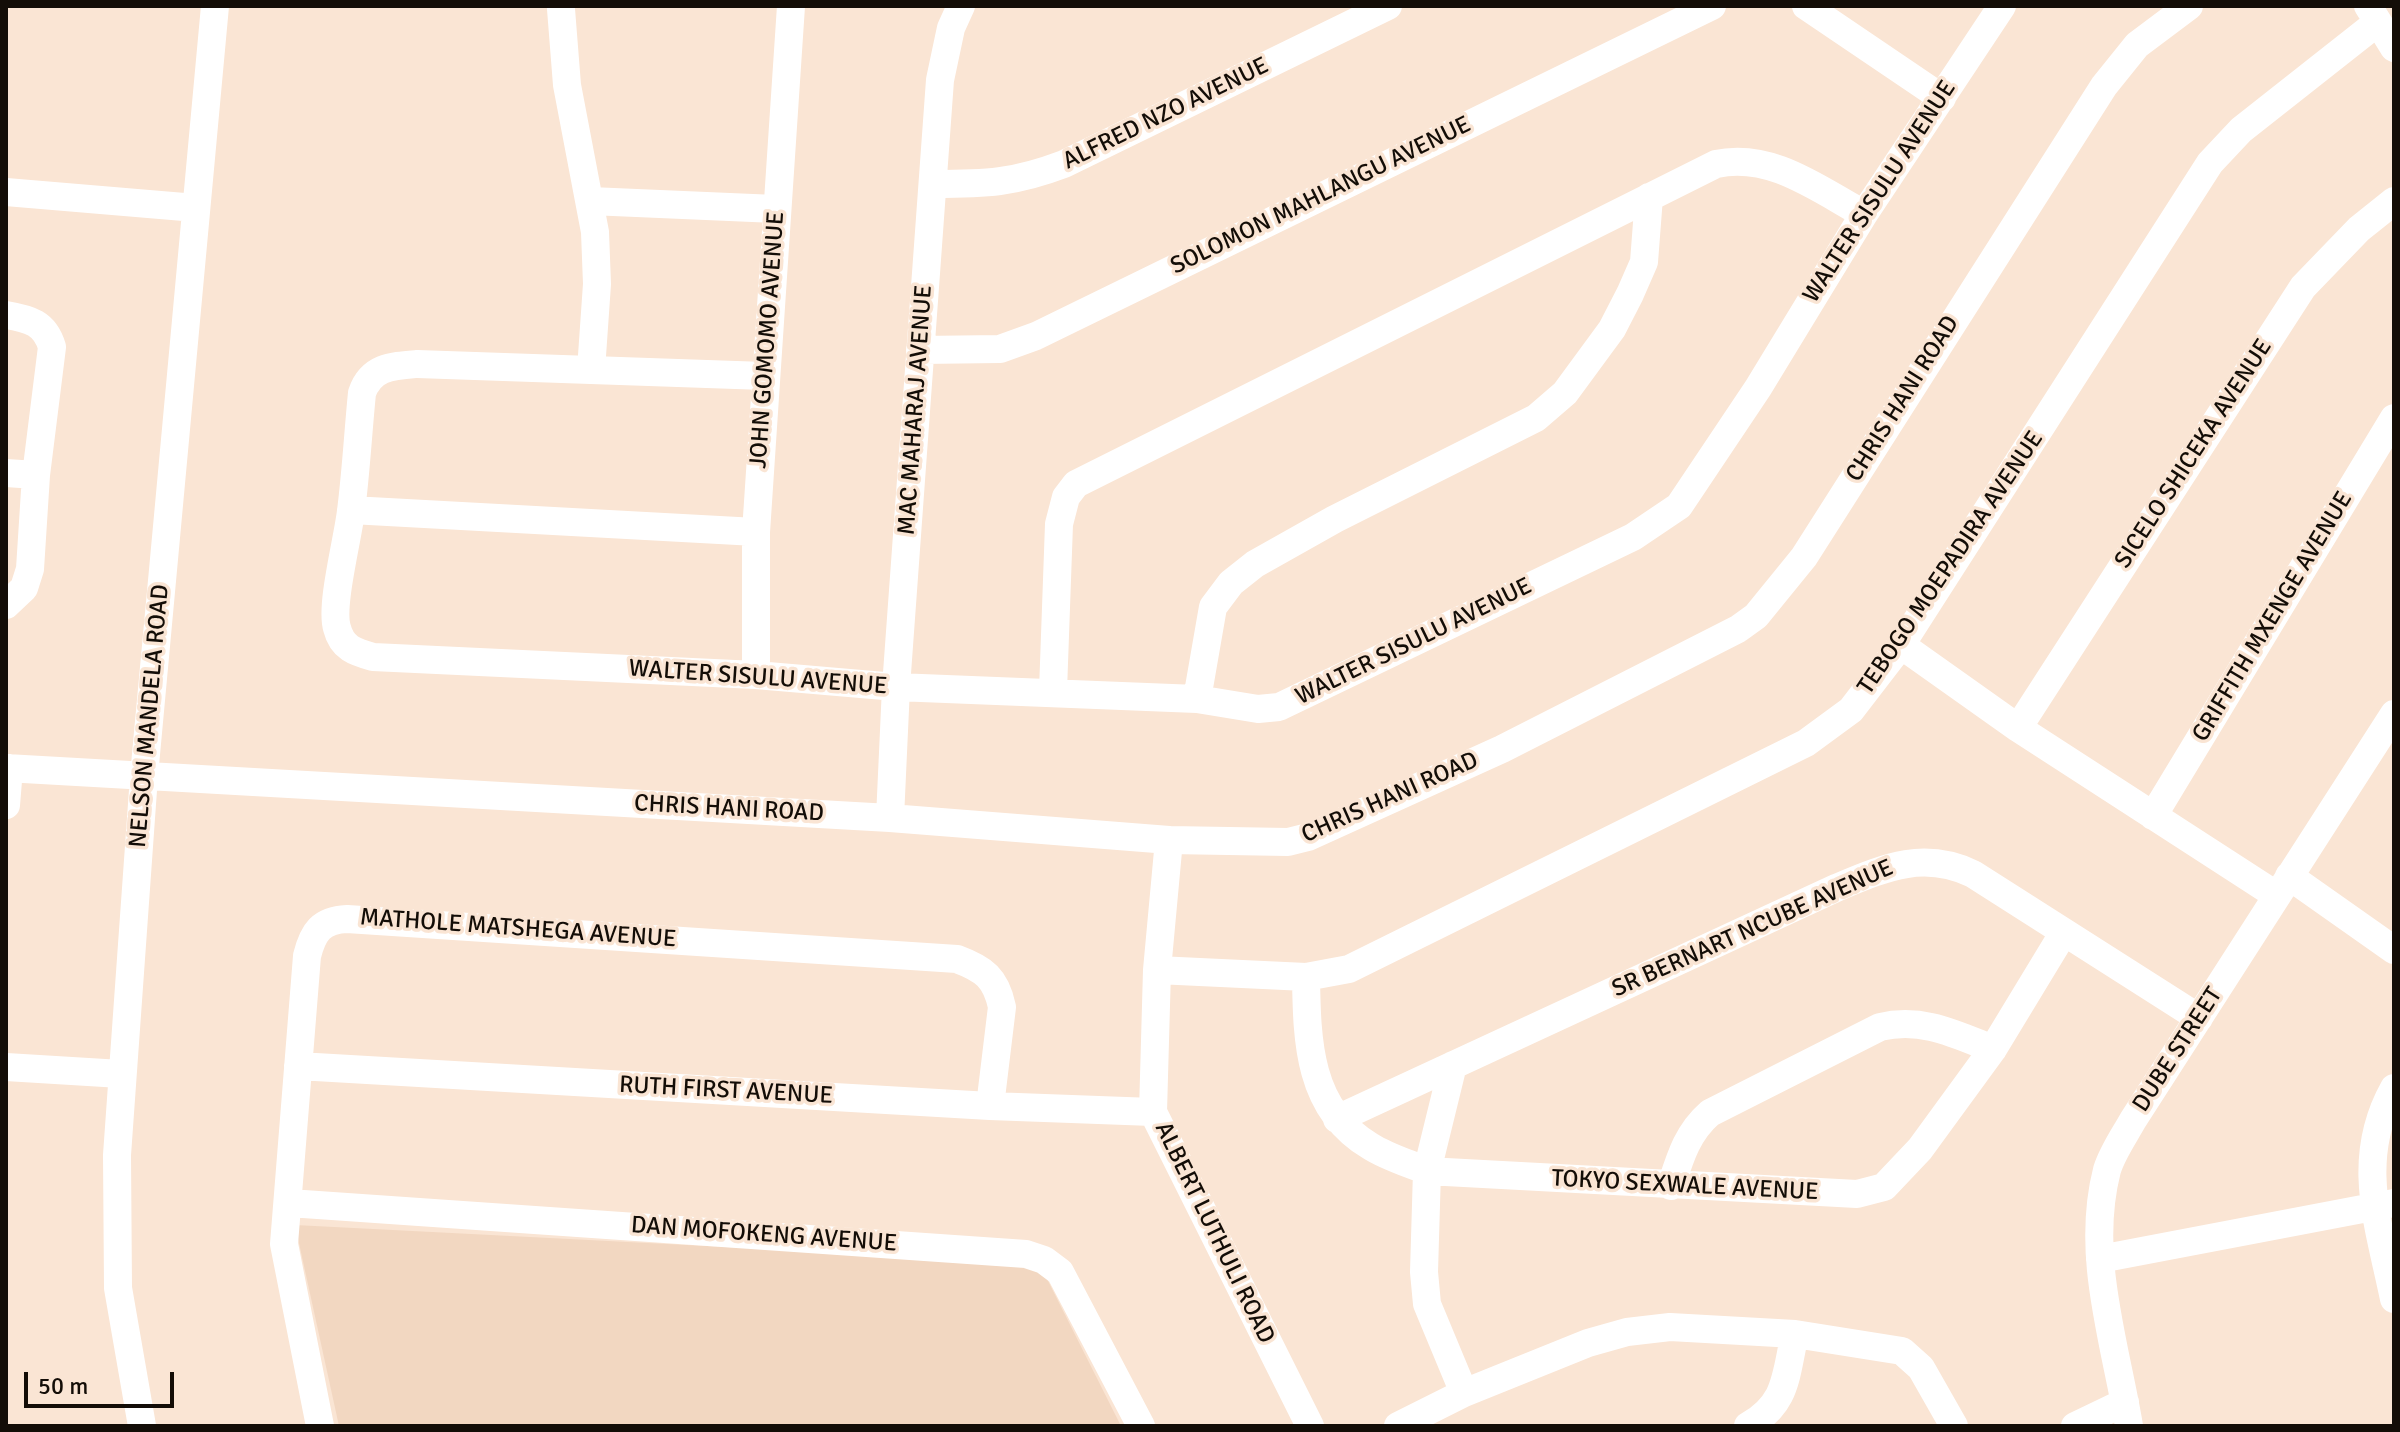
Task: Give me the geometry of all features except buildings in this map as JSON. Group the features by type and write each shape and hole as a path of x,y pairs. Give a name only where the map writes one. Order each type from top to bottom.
{"street":[{"name":"NELSON MANDELA ROAD","path":"142,1426 118,1288 116,1222 121,1074 144,776 215,6"},
{"name":"JOHN GOMOMO AVENUE","path":"756,675 756,532 791,6"},
{"name":"MAC MAHARAJ AVENUE","path":"890,818 896,687 940,80 951,28 961,6"},
{"name":"ALFRED NZO AVENUE","path":"933,184 997,184 1023,179 1064,164 1388,6"},
{"name":"SOLOMON MAHLANGU AVENUE","path":"920,350 1000,349 1036,336 1712,6"},
{"name":"WALTER SISULU AVENUE","path":"351,510 335,625 347,647 373,657 756,675 896,687 1053,691 1197,699 1258,709 1279,707 1633,537 1671,514 1758,388 1864,214 2002,6"},
{"name":"CHRIS HANI ROAD","path":"8,768 890,818 1169,840 1288,842 1308,837 1502,749 1738,629 1756,616 1804,557 2104,86 2137,45 2189,6"},
{"path":"1817,8 1942,98"},
{"path":"561,9 567,85 590,201 597,262 591,370"},
{"path":"2373,14 2394,48"},
{"name":"TEBOGO MOEPADIRA AVENUE","path":"1157,970 1306,977 1349,969 1806,743 1851,710 1901,645 2210,163 2241,130 2373,14"},
{"path":"1053,691 1059,524 1066,497 1076,484 1716,164 1750,160 1773,165 1864,214"},
{"path":"6,192 196,208"},
{"path":"1197,699 1213,607 1231,583 1255,564 1335,519 1536,418 1565,393 1612,329 1644,262 1649,197"},
{"path":"590,201 776,209"},
{"name":"SICELO SHICEKA AVENUE","path":"2018,728 2303,287 2359,229 2394,201"},
{"path":"6,315 39,324 47,332 52,347 36,475 30,569 24,588 6,605"},
{"path":"756,532 351,510 362,393 367,379 384,368 417,364 765,376"},
{"name":"GRIFFITH MXENGE AVENUE","path":"2153,816 2394,418"},
{"path":"6,473 36,475"},
{"path":"1901,645 2018,728 2153,816 2394,950"},
{"name":"DUBE STREET","path":"2127,1414 2100,1259 2099,1225 2108,1167 2133,1120 2394,714"},
{"path":"6,805 8,768"},
{"name":"ALBERT LUTHULI ROAD","path":"1169,840 1157,970 1153,1112 1310,1426"},
{"name":"SR BERNART NCUBE AVENUE","path":"1337,1119 1836,888 1905,862 1952,864 2199,1018"},
{"name":"MATHOLE MATSHEGA AVENUE","path":"320,1426 285,1261 298,1066 311,940 324,923 347,919 957,959 978,967 992,978 999,992 1002,1007 990,1106"},
{"name":"TOKYO SEXWALE AVENUE","path":"1306,977 1311,1065 1337,1119 1370,1146 1427,1171 1840,1195 1884,1187 1920,1149 1993,1049 2064,932"},
{"path":"1671,1186 1685,1142 1710,1113 1880,1027 1898,1022 1929,1024 1993,1049"},
{"path":"1453,1065 1427,1171 1424,1272 1427,1304 1464,1393"},
{"name":"RUTH FIRST AVENUE","path":"298,1066 990,1106 1153,1112"},
{"path":"6,1067 121,1074"},
{"path":"2394,1088 2374,1133 2370,1170 2385,1206 2394,1299"},
{"name":"DAN MOFOKENG AVENUE","path":"289,1203 1026,1254 1044,1260 1060,1272 1141,1426"},
{"path":"2100,1259 2385,1206"},
{"path":"1398,1426 1464,1393 1588,1343 1627,1332 1670,1327 1795,1334 1902,1351 1921,1368 1954,1426"},
{"path":"1748,1426 1773,1409 1780,1399 1795,1334"},
{"path":"2075,1426 2127,1414"}],"shaded area":[{"path":"295,1225 1039,1263 1121,1426 339,1426"}]}
